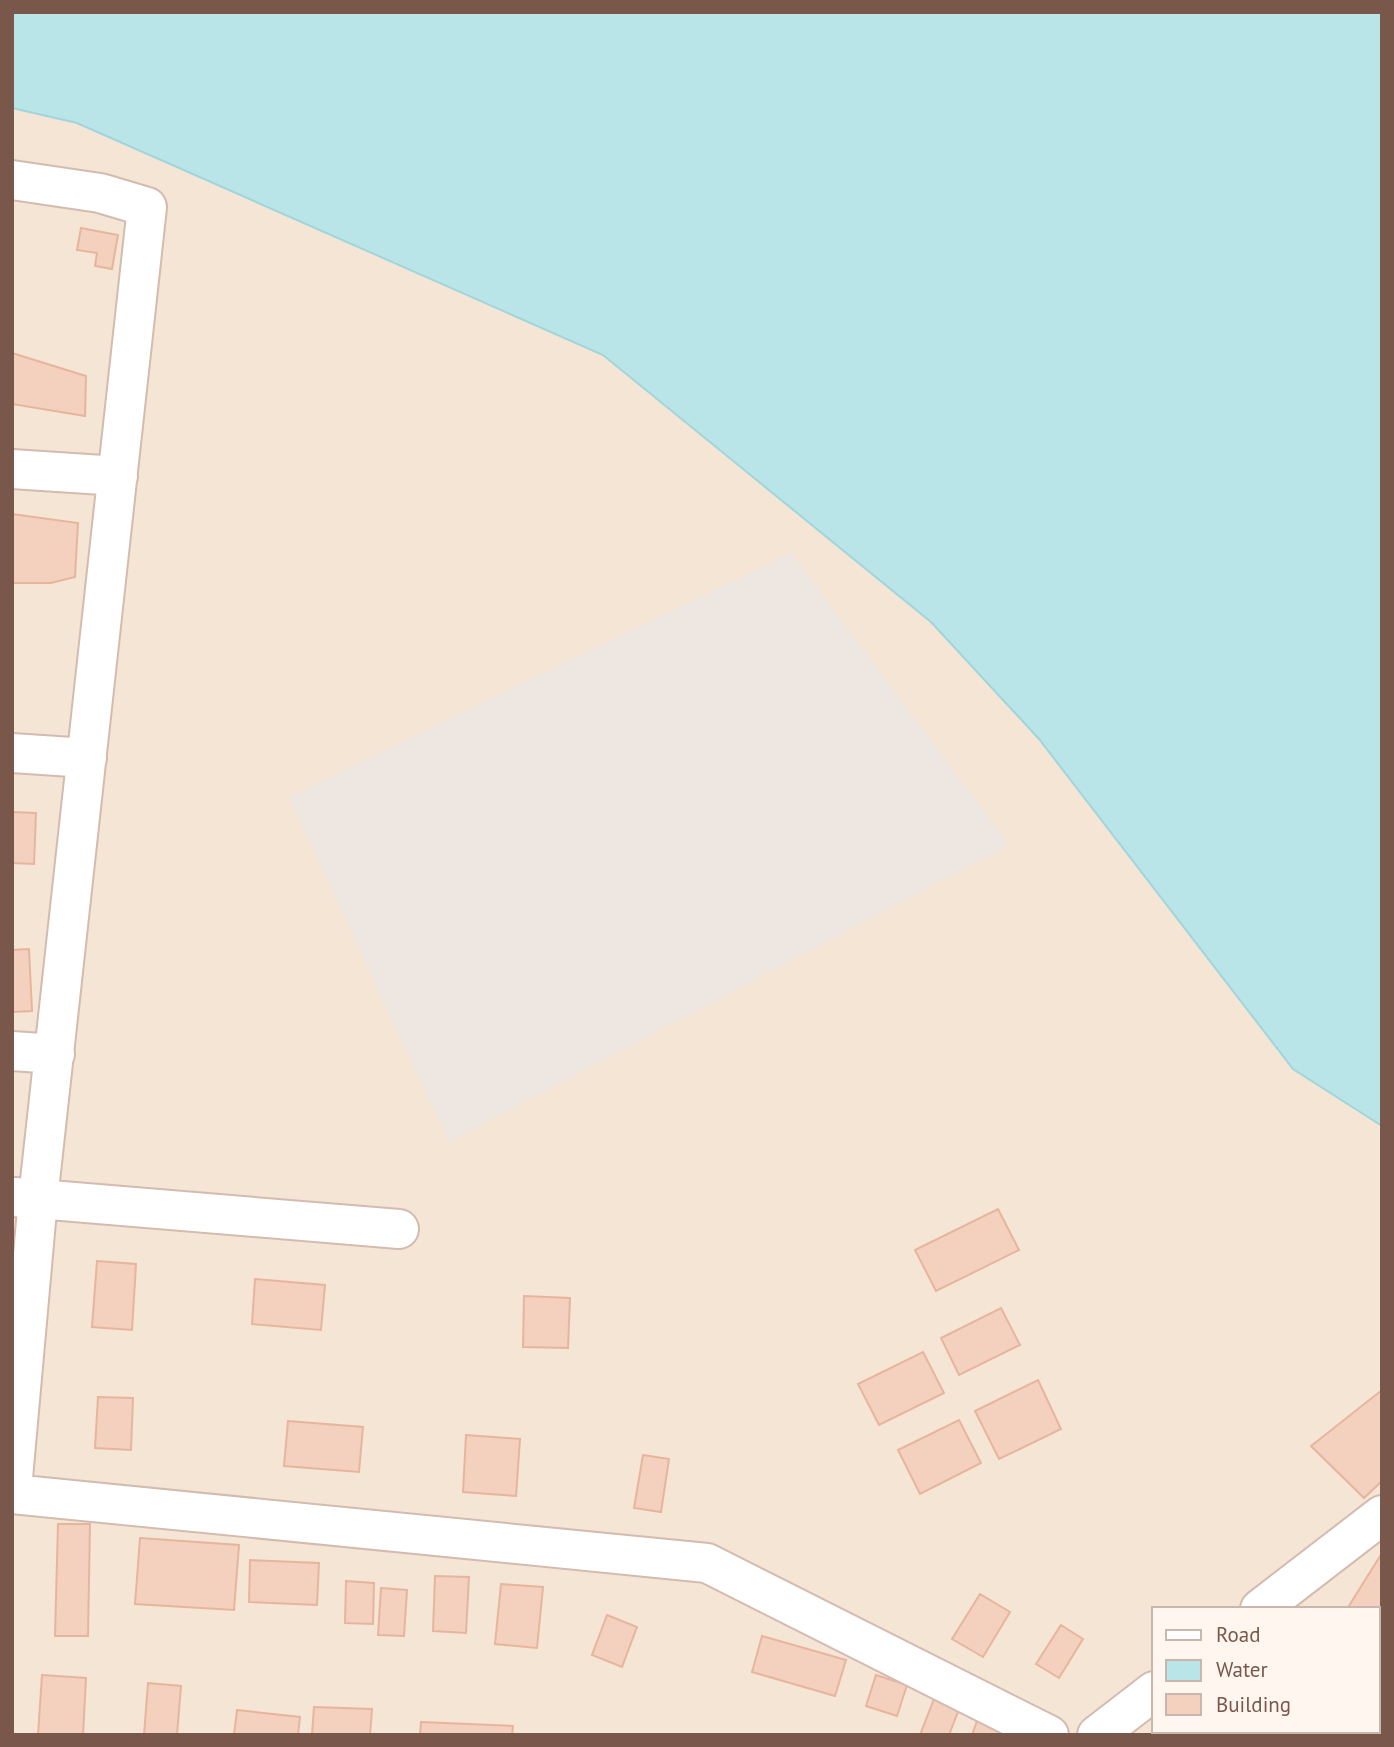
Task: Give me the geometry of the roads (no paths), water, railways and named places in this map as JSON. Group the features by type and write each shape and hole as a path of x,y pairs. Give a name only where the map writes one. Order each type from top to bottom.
{"street":[{"path":"12,180 100,193 147,207 55,1054 25,1198 12,1491 707,1563 1049,1735"},
{"path":"12,469 118,476"},
{"path":"12,753 87,758"},
{"path":"12,1051 55,1054"},
{"path":"25,1198 399,1229"},
{"path":"1263,1607 1382,1514"},
{"path":"1097,1735 1152,1693"}],"water":[{"path":"12,12 1382,12 1382,1126 1293,1069 1039,739 931,622 603,355 77,123 12,108"}]}
